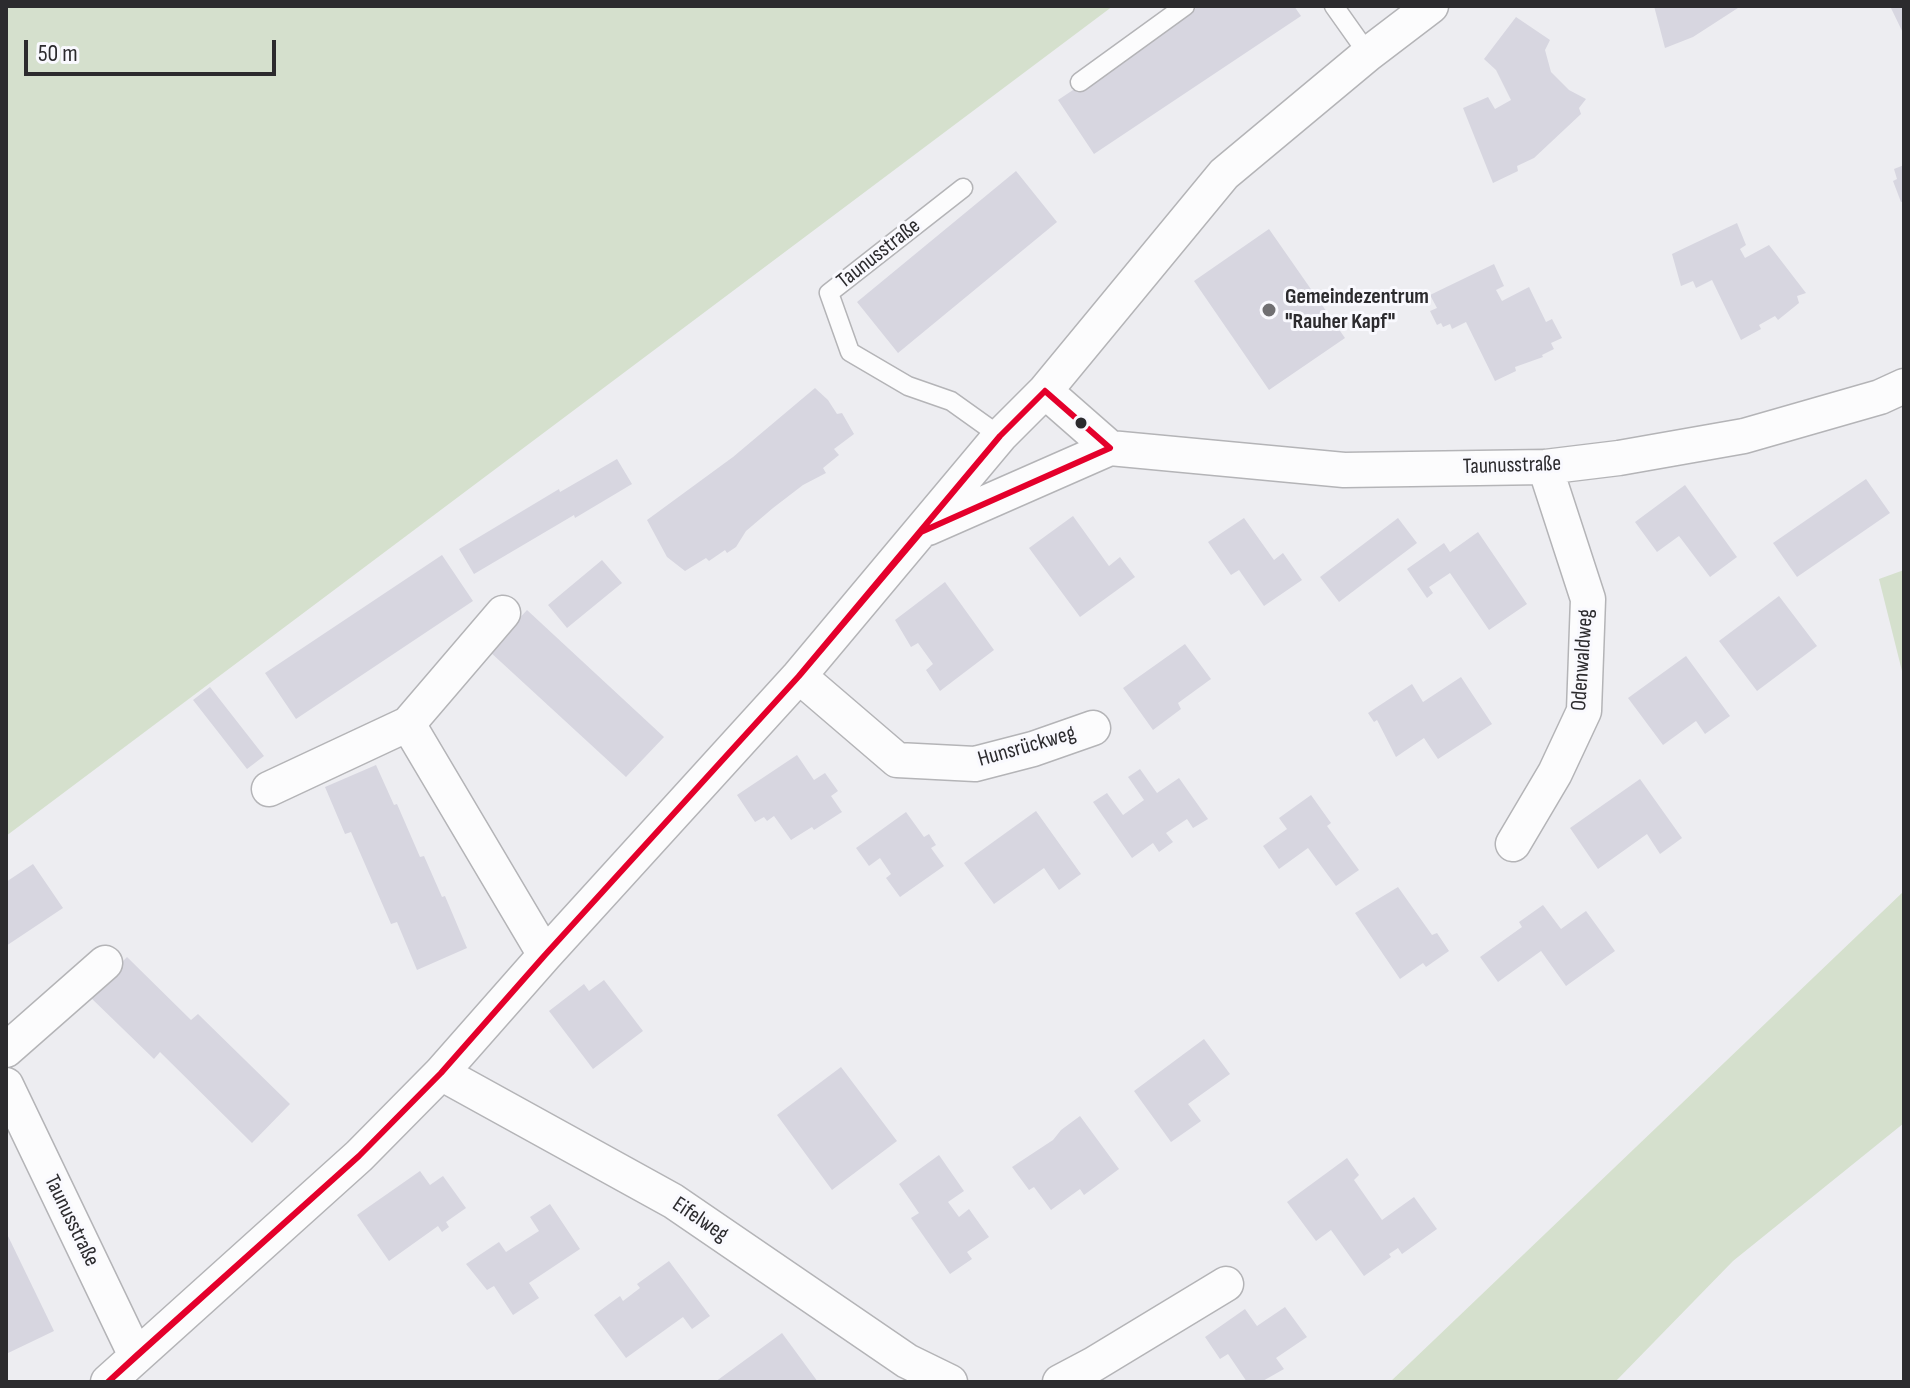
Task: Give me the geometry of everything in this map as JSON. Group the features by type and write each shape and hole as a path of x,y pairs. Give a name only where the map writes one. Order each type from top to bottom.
{"street":[{"name":"Taunusstraße","path":"108,1382 359,1156 441,1073 799,676 1000,436 1045,391 1224,174 1368,54 1431,6"},
{"name":"Taunusstraße","path":"921,532 1110,448 1344,470 1545,467 1619,458 1744,436 1880,397 1904,386"},
{"path":"1045,391 1110,448"},
{"name":"Odenwaldweg","path":"1513,844 1555,773 1584,711 1588,599 1545,467"},
{"path":"269,789 408,724 503,613"},
{"name":"Hunsrückweg","path":"799,676 897,760 975,764 1033,749 1093,728"},
{"path":"408,724 545,955"},
{"path":"6,1050 105,963"},
{"name":"Eifelweg","path":"441,1073 673,1201 907,1361 950,1382"},
{"name":"Taunusstraße","path":"6,1085 136,1356"},
{"path":"1060,1382 1226,1284"}],"lane":[{"path":"1080,82 1185,6"},
{"path":"1334,6 1368,54"},
{"name":"Taunusstraße","path":"963,188 829,293 850,352 908,386 951,401 1000,436"}],"green space":[{"path":"6,6 1113,6 6,836"},
{"path":"1904,570 1904,679 1879,579"},
{"path":"1904,891 1904,1123 1733,1261 1615,1382 1390,1382"}],"building":[{"path":"1199,6 1294,6 1301,16 1094,154 1058,100"},
{"path":"1654,6 1741,6 1693,37 1665,48"},
{"path":"1890,6 1904,6 1904,35"},
{"path":"1516,17 1550,40 1545,50 1551,72 1569,90 1586,99 1579,108 1581,114 1534,158 1517,166 1518,171 1493,183 1463,108 1488,97 1495,109 1511,100 1496,70 1484,59"},
{"path":"1904,165 1904,201 1901,202 1893,181 1897,179 1894,169"},
{"path":"1016,171 1057,222 898,353 857,302"},
{"path":"1737,223 1746,245 1740,249 1745,258 1769,245 1806,293 1797,296 1799,303 1778,320 1775,316 1759,325 1761,329 1741,340 1712,280 1696,288 1693,281 1681,286 1672,254"},
{"name":"Gemeindezentrum \"Rauher Kapf\"","path":"1269,229 1345,338 1269,390 1194,281"},
{"path":"1494,264 1504,286 1496,290 1502,301 1529,287 1546,322 1552,319 1562,338 1551,343 1554,349 1543,357 1515,367 1516,371 1495,381 1466,322 1452,329 1450,324 1443,327 1441,323 1437,325 1430,311 1437,308 1430,295"},
{"path":"815,388 837,414 842,413 854,434 834,449 839,455 823,468 826,473 803,485 773,508 746,531 736,547 727,553 725,550 709,561 706,558 685,571 667,557 647,520 733,457"},
{"path":"617,459 632,484 474,574 459,549 559,489 560,492"},
{"path":"1866,479 1890,513 1797,577 1773,543"},
{"path":"1685,485 1737,557 1710,577 1679,536 1657,552 1635,522"},
{"path":"1073,516 1109,566 1120,557 1135,577 1080,617 1029,548"},
{"path":"1244,518 1274,560 1283,553 1302,580 1264,606 1239,570 1231,575 1208,542"},
{"path":"1398,518 1417,543 1339,602 1320,577"},
{"path":"1478,532 1527,604 1489,630 1450,573 1429,587 1433,593 1427,598 1407,569 1444,543 1450,552"},
{"path":"442,555 473,601 296,719 265,673"},
{"path":"602,560 622,583 567,628 548,605"},
{"path":"945,582 994,650 940,691 926,670 933,664 918,643 911,647 895,620"},
{"path":"1779,596 1817,646 1757,691 1719,641"},
{"path":"527,610 664,737 626,777 489,651"},
{"path":"1185,644 1211,679 1178,703 1181,709 1153,730 1123,688"},
{"path":"1686,656 1730,716 1705,734 1696,721 1663,745 1628,698"},
{"path":"1461,677 1492,724 1438,759 1424,738 1396,757 1377,720 1374,722 1368,713 1412,684 1423,702"},
{"path":"210,687 264,756 247,769 193,700"},
{"path":"797,755 814,780 825,773 838,791 831,796 842,812 791,840 774,816 767,821 764,817 755,822 737,795"},
{"path":"376,765 420,857 424,856 442,897 445,896 467,948 417,970 397,922 391,924 351,832 345,834 325,787"},
{"path":"1140,769 1157,793 1179,778 1208,819 1193,828 1187,819 1166,833 1173,842 1159,852 1153,843 1132,858 1093,802 1107,793 1123,815 1144,800 1128,777"},
{"path":"1640,779 1682,838 1660,854 1647,834 1598,869 1570,828"},
{"path":"1311,795 1331,823 1327,826 1359,870 1336,886 1308,848 1279,869 1263,846 1287,829 1279,818"},
{"path":"1036,811 1081,874 1059,890 1044,868 994,904 964,863"},
{"path":"906,812 924,837 929,834 936,845 931,848 944,866 900,897 886,878 891,874 880,858 869,866 856,848"},
{"path":"33,864 63,908 6,946 6,882"},
{"path":"1398,887 1432,935 1437,933 1449,951 1426,967 1423,963 1400,979 1355,913"},
{"path":"1543,905 1561,929 1586,911 1615,951 1566,986 1541,951 1498,982 1480,957 1522,927 1519,922"},
{"path":"127,957 191,1020 198,1014 290,1104 252,1143 160,1052 154,1059 89,996"},
{"path":"604,980 643,1031 593,1069 549,1011 584,984 589,991"},
{"path":"1204,1039 1230,1074 1188,1104 1201,1121 1171,1142 1134,1091"},
{"path":"841,1067 897,1141 832,1190 777,1115"},
{"path":"1080,1116 1119,1169 1084,1195 1080,1189 1051,1210 1034,1187 1029,1190 1012,1167 1053,1140"},
{"path":"939,1155 964,1191 948,1202 959,1217 969,1209 989,1237 967,1252 972,1259 950,1274 911,1218 919,1213 899,1184"},
{"path":"1347,1158 1359,1175 1354,1180 1382,1220 1414,1197 1437,1229 1402,1254 1398,1248 1389,1254 1391,1257 1364,1276 1331,1230 1316,1241 1287,1202"},
{"path":"420,1171 430,1185 443,1176 466,1208 446,1222 449,1227 442,1232 438,1226 389,1261 357,1215"},
{"path":"550,1204 580,1249 529,1283 539,1298 513,1315 494,1286 487,1290 466,1264 499,1242 506,1252 539,1231 530,1217"},
{"path":"6,1232 54,1331 6,1354"},
{"path":"669,1261 710,1316 692,1329 683,1317 626,1358 594,1315 620,1296 623,1301 640,1288 637,1284"},
{"path":"1285,1307 1307,1337 1276,1358 1284,1369 1261,1382 1247,1382 1228,1354 1220,1359 1205,1337 1245,1309 1257,1326"},
{"path":"782,1333 818,1382 715,1382"}],"transit line":[{"path":"1045,391 1110,448 921,532 799,676 1000,436 1045,391"},
{"path":"545,955 799,676"},
{"path":"545,955 799,676"},
{"path":"359,1156 441,1073 545,955"},
{"path":"359,1156 108,1382 136,1356 359,1156"}],"place":[{"name":"Gemeindezentrum \"Rauher Kapf\"","path":"1269,310"}]}
